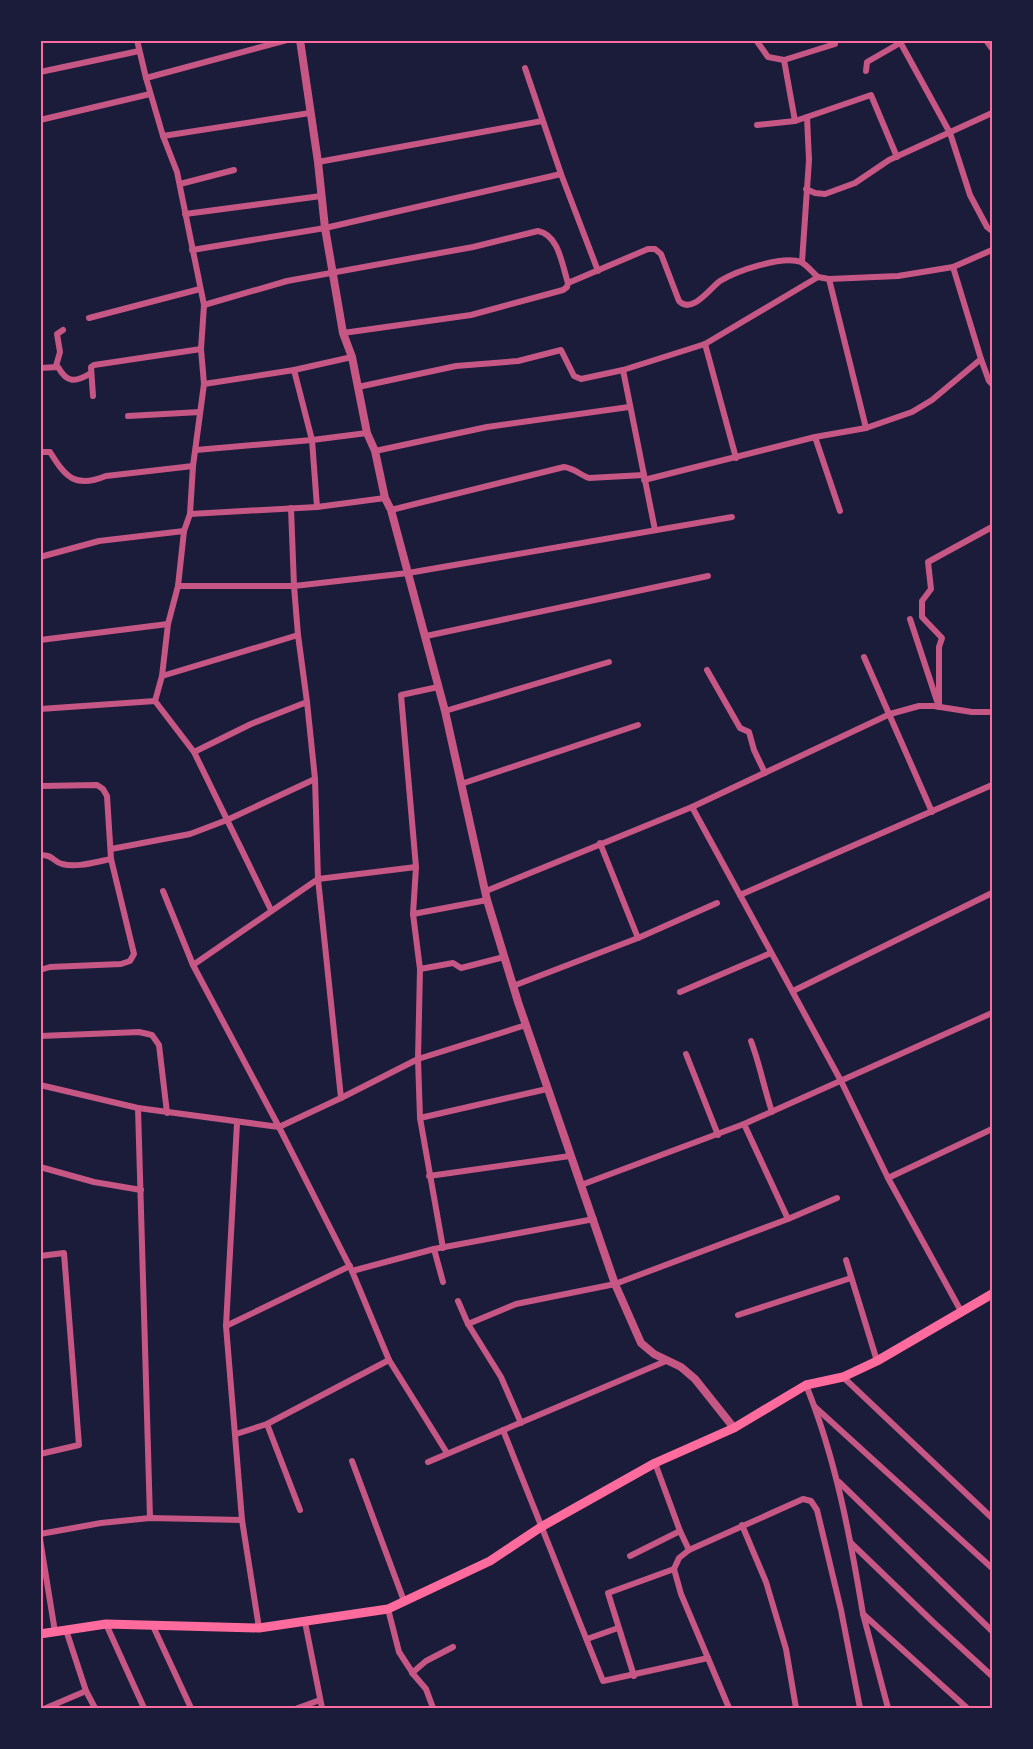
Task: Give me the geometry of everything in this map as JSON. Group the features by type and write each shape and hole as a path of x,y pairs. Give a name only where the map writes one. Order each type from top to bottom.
{"main road":[{"path":"40,1634 106,1624 259,1628 388,1609 490,1561 541,1527 655,1463 735,1428 806,1385 843,1377 877,1362 993,1294"}],"street":[{"path":"137,40 150,94 177,172 204,305 201,350 204,384 193,466 190,514 184,531 178,586 168,624 162,676 155,701"},
{"path":"146,78 287,40"},
{"path":"300,40 318,162 324,228 343,333 352,357 368,433 426,636 486,895 513,986 615,1284 641,1343 666,1361 681,1367 695,1379 735,1428"},
{"path":"756,40 768,57 784,60 835,44"},
{"path":"866,71 867,62 900,42 950,133 970,195 987,227 993,231"},
{"path":"40,72 139,51"},
{"path":"784,60 795,121"},
{"path":"525,69 561,174 598,271"},
{"path":"40,120 150,94"},
{"path":"757,125 795,121 871,94 897,157"},
{"path":"806,189 825,194 855,183 897,157 993,113"},
{"path":"163,136 310,114"},
{"path":"802,262 809,160 807,117"},
{"path":"318,162 542,121"},
{"path":"180,184 234,170"},
{"path":"192,250 324,228 561,174"},
{"path":"184,214 321,196"},
{"path":"204,305 287,281 473,247 538,231 546,233 554,241 568,283"},
{"path":"343,333 471,315 563,290 568,283 648,249 655,249 661,254 679,301 687,305 703,298 719,282 733,274 786,259 802,262 818,277 829,279 898,276 953,267 993,250"},
{"path":"953,267 988,381 993,384"},
{"path":"358,387 456,366 518,361 561,350 574,376 581,379 622,370 705,344 818,277"},
{"path":"829,279 866,429"},
{"path":"89,318 200,289"},
{"path":"56,366 60,352 57,334 63,330"},
{"path":"705,344 736,458"},
{"path":"93,396 91,373 94,365 201,350"},
{"path":"204,384 294,370 352,357"},
{"path":"391,510 564,467 573,468 589,478 644,478 736,458 815,437 866,429 912,412 932,400 981,359"},
{"path":"56,366 66,378 71,380 91,373"},
{"path":"40,368 56,366"},
{"path":"294,370 312,440 317,507"},
{"path":"622,370 655,530"},
{"path":"375,452 487,428 629,407"},
{"path":"128,416 200,412"},
{"path":"196,450 368,433"},
{"path":"815,437 840,511"},
{"path":"40,452 50,453 54,462 67,476 85,481 106,476 193,466"},
{"path":"190,514 317,507 386,498"},
{"path":"291,508 298,635 315,779 318,879 341,1098"},
{"path":"178,586 294,586 408,573 732,517"},
{"path":"939,707 939,647 942,638 922,617 922,601 931,590 928,562 993,527"},
{"path":"40,557 99,541 184,531"},
{"path":"426,636 708,576"},
{"path":"910,619 939,707"},
{"path":"40,640 168,624"},
{"path":"162,676 298,635"},
{"path":"864,657 932,812"},
{"path":"445,711 609,662"},
{"path":"707,670 740,728 749,732 754,750 765,773"},
{"path":"438,687 400,695 416,867 413,915 420,969 418,1059 420,1118 442,1248"},
{"path":"40,709 155,701"},
{"path":"155,701 194,752 271,910"},
{"path":"194,752 251,724 307,702"},
{"path":"413,915 486,895 600,843 692,807 890,714 919,706 993,712"},
{"path":"461,784 638,725"},
{"path":"111,849 190,834 227,820 315,779"},
{"path":"40,786 97,785 107,796 111,859 134,954 130,961 121,964 50,967 40,970"},
{"path":"740,895 993,785"},
{"path":"692,807 793,991 841,1081 888,1178 962,1313"},
{"path":"600,843 638,938"},
{"path":"40,855 50,855 59,863 73,866 111,859"},
{"path":"193,964 318,879 416,867"},
{"path":"164,891 193,964 351,1269 389,1360 447,1454"},
{"path":"793,991 992,895"},
{"path":"513,986 638,938 717,903"},
{"path":"680,992 771,952"},
{"path":"420,969 453,963 461,968 504,957"},
{"path":"581,1185 744,1124 993,1013"},
{"path":"40,1085 166,1113 279,1127 418,1059 526,1025"},
{"path":"40,1036 139,1032 152,1035 159,1045 166,1113"},
{"path":"751,1041 761,1067 762,1081 772,1112"},
{"path":"686,1054 718,1134"},
{"path":"420,1118 547,1089"},
{"path":"138,1108 150,1518"},
{"path":"237,1123 226,1326 242,1520 259,1628"},
{"path":"744,1124 788,1219"},
{"path":"888,1178 993,1129"},
{"path":"429,1176 570,1156"},
{"path":"40,1167 94,1182 141,1190"},
{"path":"468,1324 516,1304 615,1284 788,1219 837,1198"},
{"path":"226,1326 351,1269 434,1249 594,1219"},
{"path":"434,1249 443,1282"},
{"path":"40,1256 64,1253 79,1445 40,1454"},
{"path":"846,1260 877,1362"},
{"path":"738,1315 851,1278"},
{"path":"458,1301 468,1324 501,1377 520,1423"},
{"path":"236,1434 267,1424 389,1360"},
{"path":"428,1462 666,1361"},
{"path":"843,1377 993,1518"},
{"path":"806,1385 839,1482 863,1614 888,1708"},
{"path":"815,1407 993,1568"},
{"path":"267,1424 300,1510"},
{"path":"503,1431 603,1681 708,1658"},
{"path":"352,1461 404,1601"},
{"path":"655,1463 680,1531 690,1550"},
{"path":"839,1482 993,1630"},
{"path":"634,1676 608,1593 674,1569 680,1558 690,1550 803,1499 811,1501 817,1510 841,1611 860,1708"},
{"path":"40,1534 101,1523 150,1518 242,1520"},
{"path":"742,1525 766,1582 786,1649 796,1708"},
{"path":"630,1556 680,1531"},
{"path":"40,1539 55,1632"},
{"path":"851,1543 993,1676"},
{"path":"674,1569 681,1594 729,1708"},
{"path":"388,1609 399,1652 412,1673 426,1689 433,1708"},
{"path":"863,1614 967,1708"},
{"path":"305,1622 322,1708"},
{"path":"106,1624 144,1708"},
{"path":"153,1626 190,1708"},
{"path":"587,1639 618,1628"},
{"path":"66,1630 86,1691 95,1708"},
{"path":"412,1673 426,1661 453,1647"},
{"path":"46,1708 86,1691"},
{"path":"298,1708 320,1700"}]}
